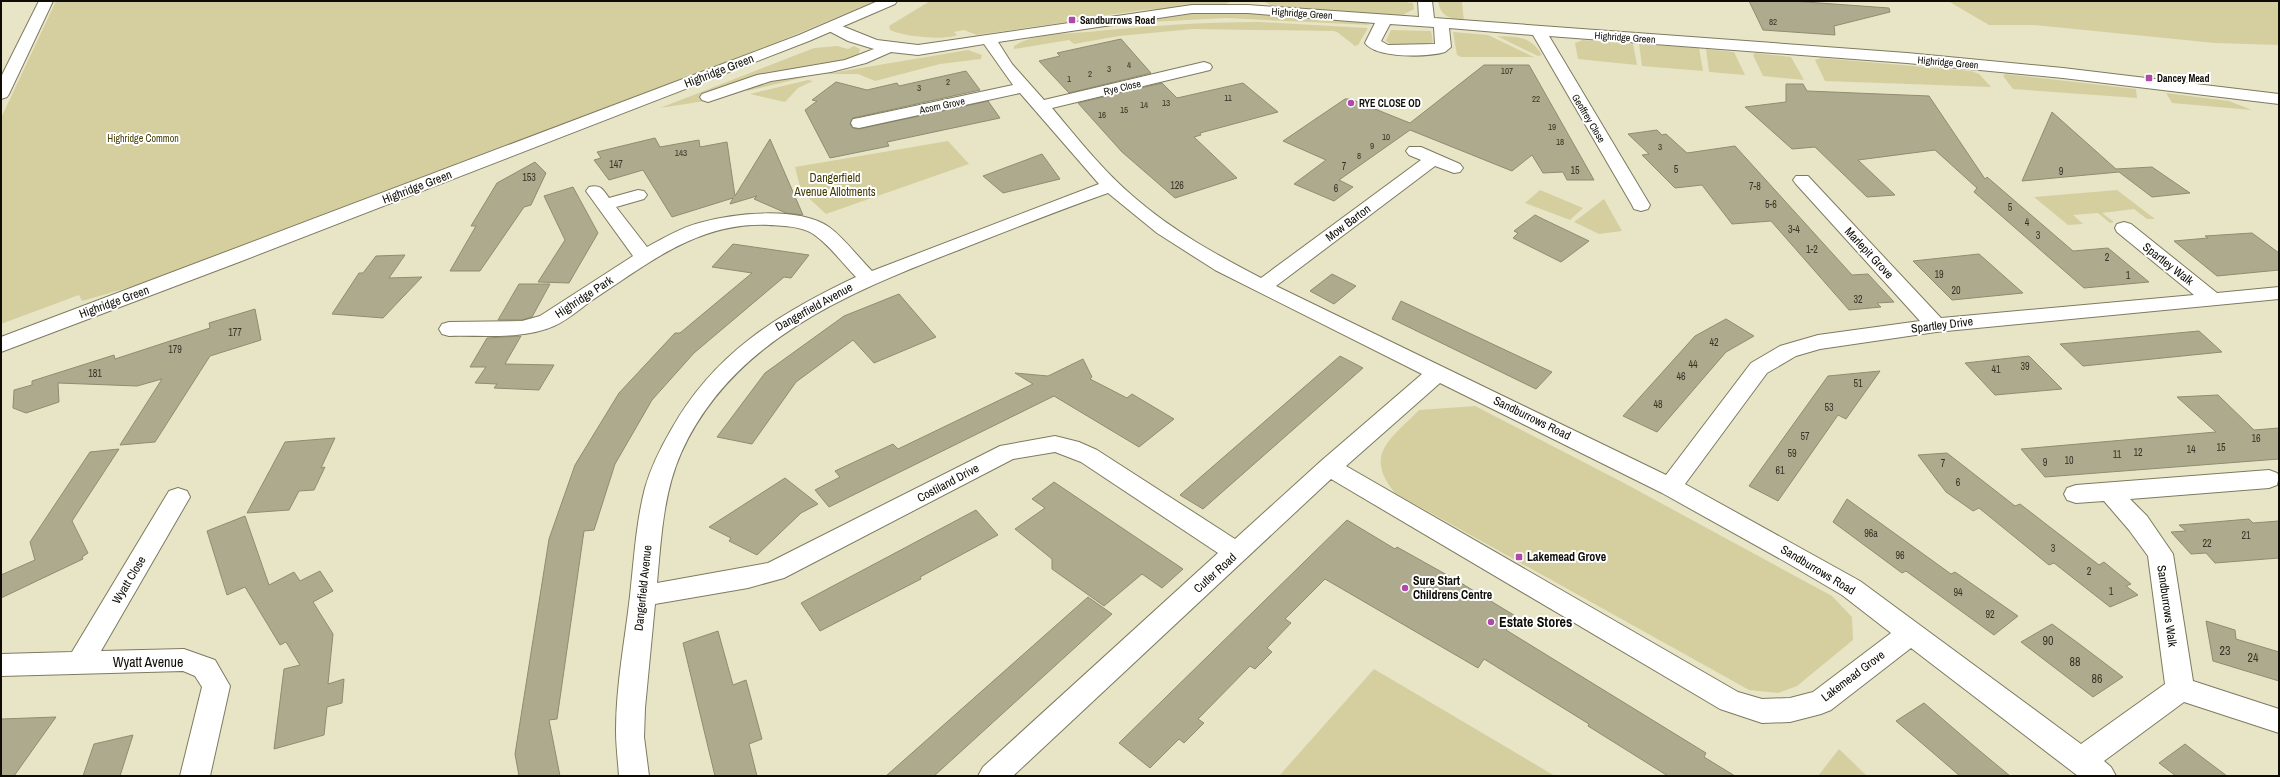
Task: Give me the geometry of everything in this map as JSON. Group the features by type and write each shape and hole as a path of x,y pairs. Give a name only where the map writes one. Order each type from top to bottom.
{"main road":[{"path":"1,94 46,1"},
{"name":"Highridge Green","path":"1,345 225,261 832,27 890,1"},
{"path":"1384,20 1374,43 1385,50 1440,49 1443,47 1425,1"},
{"name":"Highridge Green","path":"832,27 857,40 887,48 918,50 974,38 1155,13 1192,9 1254,10 1915,59 2272,98"},
{"name":"Geoffrey Close","path":"1539,32 1641,205"},
{"name":"Sandburrows Road","path":"974,38 1024,87 1111,186 1141,213 1209,259 1262,287 1439,372 1670,487 1851,588 2092,768"},
{"name":"Highridge Green","path":"708,97 748,82 772,76 862,60 887,48"},
{"name":"Rye Close","path":"1040,106 1203,67"},
{"name":"Acorn Grove","path":"859,122 1024,87"},
{"path":"2272,98 2279,112"},
{"path":"1415,151 1454,168"},
{"name":"Mow Barton","path":"1262,287 1433,159"},
{"name":"Marlepit Grove","path":"1802,180 1936,325"},
{"name":"Dangerfield Avenue","path":"634,776 630,726 648,539 655,495 669,454 688,418 709,390 736,360 762,337 790,317 868,278 1111,186"},
{"path":"638,195 599,198 644,258"},
{"name":"Highridge Park","path":"449,329 522,328 547,321 644,258 681,236 705,227 757,218 784,220 806,224 822,231 868,278"},
{"name":"Spartley Walk","path":"2124,228 2212,299"},
{"name":"Spartley Drive","path":"1670,487 1759,368 1788,351 1818,342 1936,325 2279,293"},
{"name":"Cutler Road","path":"993,776 1329,467 1439,372"},
{"name":"Costiland Drive","path":"643,596 748,578 775,571 1008,452 1055,444 1071,448 1089,456 1237,553"},
{"name":"Lakemead Grove","path":"1329,467 1730,701 1762,711 1790,710 1821,702 1910,633"},
{"path":"2076,494 2269,479"},
{"name":"Sandburrows Walk","path":"2110,492 2138,523 2160,554 2180,689"},
{"name":"Wyatt Close","path":"80,663 178,497"},
{"name":"Wyatt Avenue","path":"1,665 184,660 205,668 216,686 195,776"},
{"path":"2092,768 2180,689 2279,721"}],"green space":[{"name":"Highridge Common","path":"56,1 876,1 770,45 148,282 82,301 79,295 1,324 1,118"},
{"path":"930,1 1232,1 1224,5 1143,10 1081,19 1079,17 1066,19 1067,22 977,35 964,30 954,32 957,35 943,38 923,37 890,30 889,26"},
{"path":"1263,1 1399,1 1413,3 1414,9 1403,15 1394,16 1272,6"},
{"path":"1438,1 1462,2 1464,21 1446,16 1441,10"},
{"path":"1948,1 2279,1 2279,45 2215,43 2034,25 1989,25"},
{"path":"1219,12 1362,21 1370,25 1226,18 1149,22 1065,32 1159,16"},
{"path":"1259,22 1368,28 1358,45 1355,46 1337,32 1333,31 1193,29 1119,36 1074,44 1069,40 1014,49 1014,46 1022,42 1040,36 1174,25"},
{"path":"1391,30 1431,31 1433,42 1429,45 1390,44 1386,41"},
{"path":"1453,32 1488,35 1534,57 1461,57 1457,55"},
{"path":"1497,36 1517,37 1528,40 1542,55 1538,56"},
{"path":"1583,40 1633,44 1637,65 1578,59 1575,43"},
{"path":"1639,44 1699,48 1703,71 1642,66"},
{"path":"837,46 848,49 854,46 860,49 857,55 846,60 750,78 699,97 705,101 660,108 814,48"},
{"path":"1706,49 1734,52 1745,75 1709,72"},
{"path":"968,50 982,55 981,59 940,64 875,81 858,74 825,74"},
{"path":"1755,53 1791,57 1804,80 1763,76 1753,55"},
{"path":"1821,58 1971,71 1979,74 1991,87 1825,81 1815,60"},
{"path":"2005,74 2136,89 2137,98 2013,89 2003,76"},
{"path":"798,76 805,77 747,91 749,85"},
{"path":"808,80 813,81 798,88 785,102 750,94"},
{"path":"2166,93 2229,101 2252,110 2172,103"},
{"name":"Dangerfield Avenue Allotments","path":"948,141 969,164 826,214 801,191 795,167"},
{"path":"1540,190 1583,208 1570,220 1525,203"},
{"path":"2117,190 2155,219 2147,219 2134,209 2102,213 2114,222 2110,223 2098,213 2073,215 2083,224 2068,225 2034,197"},
{"path":"1604,199 1622,231 1599,234 1574,222"},
{"path":"1475,406 1624,483 1832,596 1852,617 1853,640 1797,686 1778,693 1749,690 1395,493 1381,468 1381,457 1384,448 1399,430 1419,410"},
{"path":"1374,669 1555,776 1279,776"},
{"path":"1839,749 1867,776 1818,776"}],"building":[{"path":"1749,1 1792,1 1889,8 1890,12 1834,26 1835,35 1763,30"},
{"path":"1121,39 1151,73 1069,93 1039,61 1060,56 1057,53"},
{"path":"1484,65 1529,65 1594,180 1567,180 1563,172 1543,173 1532,155 1512,171 1410,130 1339,180 1353,187 1334,201 1294,184 1326,160 1283,141 1345,99 1350,99 1410,123"},
{"path":"966,71 980,90 853,118 850,124 853,128 859,129 988,101 1000,118 887,142 889,146 830,158 805,110 817,101 812,100 836,82 867,90 897,83 899,86"},
{"path":"1162,83 1177,98 1243,83 1278,112 1200,133 1201,135 1194,137 1237,178 1175,198 1122,152 1078,103"},
{"path":"1786,84 1803,84 1807,91 1929,96 1985,179 1987,177 2073,251 2108,248 2149,282 2084,288 1974,192 1977,188 1935,150 1858,160 1895,195 1867,197 1815,147 1792,149 1745,107 1786,102"},
{"path":"2052,112 2116,169 2152,167 2190,193 2152,197 2119,172 2022,181"},
{"path":"1657,130 1662,135 1666,134 1687,153 1735,146 1852,275 1868,274 1894,302 1877,303 1881,307 1849,310 1771,221 1732,224 1702,185 1675,188 1642,155 1649,154 1628,134"},
{"path":"655,138 660,147 699,140 700,147 727,142 735,196 770,139 803,215 786,213 754,199 757,196 730,204 733,198 672,217 643,170 609,180 594,160 601,158 597,152"},
{"path":"1042,154 1060,179 1003,193 983,176"},
{"path":"535,162 546,173 531,205 524,207 480,271 450,271 476,226 471,226 497,183"},
{"path":"573,187 598,233 569,283 538,282 565,240 544,196"},
{"path":"1535,215 1589,241 1561,262 1513,238 1518,233 1514,231"},
{"path":"2252,233 2279,253 2279,270 2217,276 2174,241 2208,238 2205,236"},
{"path":"733,244 809,255 791,278 784,277 694,353 652,400 615,464 594,530 584,531 557,719 549,720 560,776 519,776 515,754 549,539 575,465 619,393 675,333 680,333 752,273 712,267"},
{"path":"1979,254 2023,293 1952,300 1913,261"},
{"path":"405,255 389,278 422,277 383,318 332,314 359,273 363,273 376,256"},
{"path":"1332,274 1356,286 1334,304 1310,291"},
{"path":"519,284 550,284 532,317 522,320 498,320"},
{"path":"899,294 936,337 874,363 853,340 796,382 752,444 717,437 765,373 844,316"},
{"path":"1401,301 1552,372 1536,389 1392,319"},
{"path":"255,309 261,340 210,356 155,442 120,445 162,379 137,386 58,383 59,402 26,413 13,408 14,390 32,385 32,381 114,355 115,359 210,328 209,323"},
{"path":"1726,319 1754,336 1726,352 1657,432 1623,416 1695,336"},
{"path":"2199,331 2222,352 2083,366 2060,344"},
{"path":"521,336 505,364 554,365 539,390 494,388 497,384 475,383 486,367 470,367 487,338"},
{"path":"1340,356 1363,368 1203,509 1180,495"},
{"path":"2029,356 2062,389 1995,395 1965,363"},
{"path":"1083,359 1092,377 1090,379 1127,398 1132,394 1174,419 1139,447 1054,396 829,507 815,490 840,477 835,471 893,444 898,449 1033,384 1015,373 1048,376"},
{"path":"1880,371 1846,419 1838,415 1778,501 1749,486 1828,376"},
{"path":"2218,395 2254,430 2279,428 2279,459 2045,477 2021,449 2216,432 2177,397"},
{"path":"335,438 321,468 325,467 314,490 299,491 289,510 247,513 285,442"},
{"path":"119,449 72,521 88,553 82,557 83,559 1,598 1,575 35,560 30,542 90,452"},
{"path":"1947,453 2015,506 2020,504 2099,565 2104,562 2131,584 2126,586 2138,595 2110,607 2054,563 2049,565 1979,508 1973,511 1946,492 1918,455"},
{"path":"785,478 818,504 801,513 757,555 729,541 731,538 709,527"},
{"path":"1054,482 1183,569 1162,588 1142,574 1104,606 1052,569 1052,559 1015,529 1045,508 1032,499"},
{"path":"1847,499 1951,574 1955,572 2018,616 1994,635 1906,571 1902,573 1833,522"},
{"path":"976,510 998,535 920,577 921,579 820,631 801,603"},
{"path":"245,516 269,585 294,572 300,581 320,571 333,591 313,602 333,634 328,684 344,679 342,703 327,707 324,735 274,749 284,669 300,665 286,642 280,645 245,587 227,595 207,531"},
{"path":"2249,519 2253,523 2279,521 2279,558 2215,563 2206,553 2191,554 2171,532 2186,531 2179,525"},
{"path":"1347,520 1395,549 1397,547 1456,580 1517,617 1506,630 1706,753 1704,757 1735,776 1668,776 1588,726 1589,724 1484,659 1478,668 1325,579 1285,619 1291,623 1267,648 1272,652 1255,669 1250,666 1198,719 1204,723 1184,743 1179,739 1150,768 1119,743"},
{"path":"1088,597 1112,614 934,776 886,776"},
{"path":"2206,621 2235,630 2236,639 2279,652 2279,681 2213,661"},
{"path":"2052,624 2123,677 2093,697 2021,642"},
{"path":"718,631 733,685 746,680 762,739 749,744 757,776 715,776 683,643"},
{"path":"1924,703 2010,776 1960,776 1896,721"},
{"path":"56,717 14,776 1,776 1,719"},
{"path":"133,735 120,776 83,776 94,744"},
{"path":"2185,744 2227,776 2176,776 2159,763"}],"place":[{"name":"Sandburrows Road","path":"1072,20"},
{"name":"Dancey Mead","path":"2149,78"},
{"name":"RYE CLOSE OD","path":"1351,103"},
{"name":"Lakemead Grove","path":"1519,557"},
{"name":"Sure Start Childrens Centre","path":"1405,588"},
{"name":"Estate Stores","path":"1491,622"}]}
